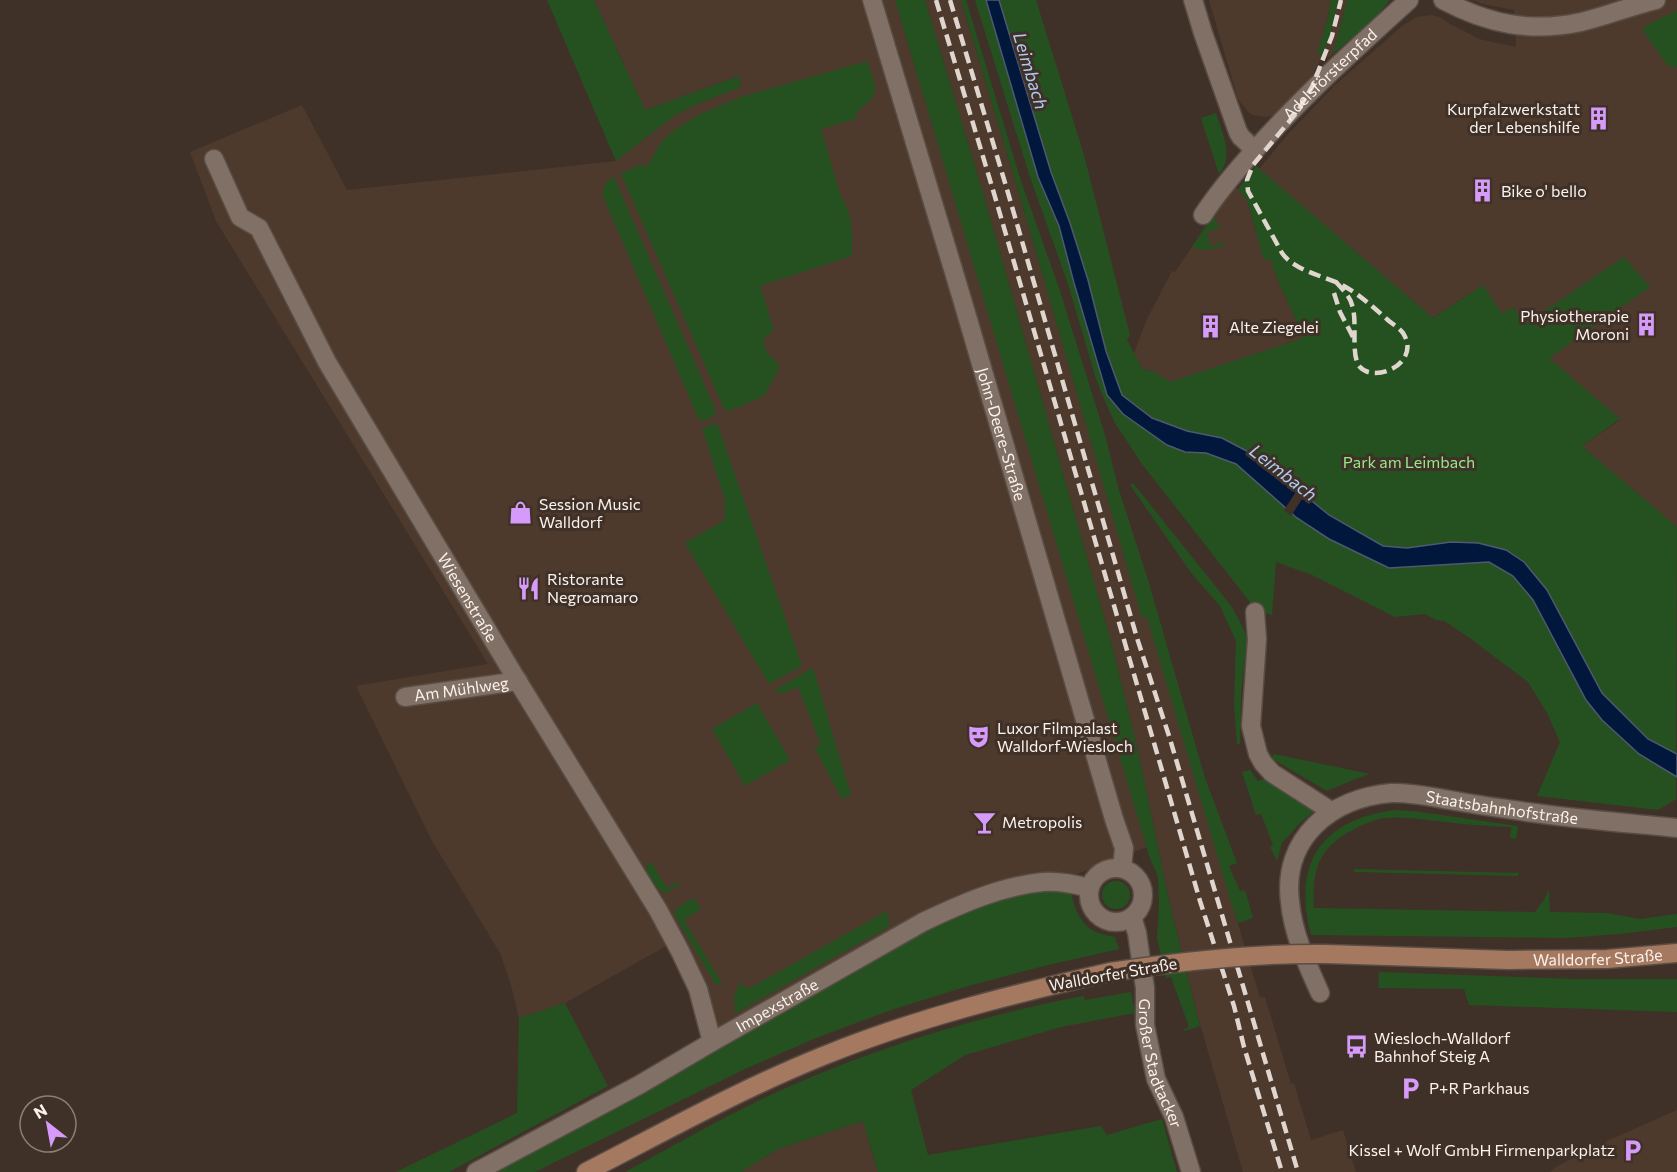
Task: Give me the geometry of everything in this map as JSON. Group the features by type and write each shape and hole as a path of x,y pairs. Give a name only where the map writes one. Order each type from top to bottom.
{"street":[{"name":"John-Deere-Straße","path":"872,0 1114,819 1125,848 1122,868"},
{"path":"1193,0 1238,132 1255,150"},
{"name":"Adelsförsterpfad","path":"1203,215 1226,183 1314,87 1409,0"},
{"path":"1443,0 1480,17 1534,27 1582,22 1656,0"},
{"name":"Wiesenstraße","path":"214,159 240,217 259,228 327,362 658,910 681,951 698,989 712,1042"},
{"path":"1254,612 1257,639 1251,726 1258,754 1272,773 1331,812"},
{"name":"Am Mühlweg","path":"405,697 518,681"},
{"name":"Staatsbahnhofstraße","path":"1320,993 1301,950 1294,925 1289,876 1297,850 1306,835 1331,812 1353,801 1394,793 1415,794 1533,813 1677,828"},
{"path":"1108,868 1122,868 1139,879 1143,889 1143,899 1139,909 1132,917 1120,922 1106,921 1095,913 1089,901 1089,888 1096,876 1108,868"},
{"name":"Impexstraße","path":"476,1172 639,1085 908,930 958,906 993,893 1044,882 1069,883 1089,888"},
{"name":"Großer Stadtacker","path":"1132,917 1137,933 1145,988 1144,1025 1156,1080 1174,1117 1191,1172"},
{"name":"Walldorfer Straße","path":"586,1172 752,1086 823,1056 897,1028 973,1005 1110,972 1163,963 1271,954 1508,960 1615,959 1677,953"}],"shaded area":[{"path":"594,0 895,0 1016,406 1083,621 1105,706 1147,847 1069,877 714,1045 666,946 565,1003 519,1018 500,953 432,841 356,686 488,664 216,221 190,152 302,105 347,190 616,161 674,116 697,104 741,87 739,76 645,110"},
{"path":"925,0 961,0 1142,617 1147,616 1260,998 1265,997 1291,1084 1294,1083 1311,1140 1343,1130 1356,1172 1243,1172 1198,1017 1171,909 1137,747 1112,645 983,193"},
{"path":"1209,0 1331,0 1317,54 1330,35 1338,0 1347,0 1332,55 1322,56 1314,71 1316,74 1283,108 1265,117 1248,112 1238,99"},
{"path":"1473,0 1677,0 1677,527 1582,446 1620,420 1472,292 1433,318 1259,169 1289,133 1335,85 1402,26 1416,17 1432,15 1439,17 1479,39 1516,47 1514,10"},
{"path":"1234,188 1243,193 1247,200 1264,259 1270,258 1303,338 1170,382 1153,371 1143,370 1134,353 1147,319 1172,271 1175,272 1231,189"},
{"path":"1677,1110 1677,1172 1550,1172 1591,1148"},
{"path":"863,1121 878,1172 741,1172 778,1149"}],"green space":[{"path":"547,0 594,0 645,110 739,76 741,87 697,104 674,116 616,161"},
{"path":"895,0 925,0 983,193 1112,645 1137,747 1171,909 1200,1026 1184,1031 1189,1027 1171,977 1166,978 1157,938 1158,876 1150,859"},
{"path":"961,0 966,0 1021,181 1059,288 1105,435 1118,487 1149,583 1205,778 1237,863 1229,866 1240,891 1244,890 1246,893 1253,918 1238,923 1147,617 1142,618"},
{"name":"Park am Leimbach","path":"975,0 986,0 1038,177 1059,226 1095,354 1106,351 1088,280 1051,172 999,0 1036,0 1084,155 1130,335 1127,340 1143,370 1153,371 1170,382 1303,338 1270,259 1264,260 1247,200 1238,189 1256,166 1433,318 1483,285 1502,314 1513,307 1525,324 1624,257 1650,287 1549,358 1620,419 1582,446 1677,527 1676,799 1658,810 1537,796 1560,742 1547,713 1528,682 1444,621 1436,620 1425,614 1395,617 1312,575 1276,562 1272,615 1258,611 1253,606 1142,464 1115,423 1108,408 1097,382 1068,284 1030,177"},
{"path":"1331,0 1338,0 1330,35 1322,56 1317,54"},
{"path":"1347,0 1390,0 1377,16 1332,55 1338,37"},
{"path":"1677,11 1677,67 1668,66 1642,29"},
{"path":"867,61 875,88 874,95 859,111 855,119 821,129 839,190 850,216 852,256 760,286 774,330 763,339 767,353 779,364 779,369 762,397 729,411 724,409 621,174 641,164 646,168 662,141 700,114 741,97"},
{"path":"1216,113 1227,152 1224,167 1219,174 1201,118"},
{"path":"614,177 716,411 709,419 699,420 602,194 606,182"},
{"path":"1213,215 1220,228 1207,232 1210,246 1224,242 1225,245 1204,250 1192,247"},
{"path":"717,423 802,666 769,684 685,543 725,520 725,500 702,428"},
{"path":"1133,483 1232,607 1244,630 1247,638 1241,695 1240,744 1237,745 1234,705 1236,641 1220,606 1192,574 1130,485"},
{"path":"813,668 851,795 842,799 814,747 821,745 798,687 778,693 774,690"},
{"path":"757,703 790,760 745,786 712,729"},
{"path":"1274,754 1370,774 1327,791 1271,758"},
{"path":"1250,770 1258,781 1265,779 1315,811 1301,822 1282,843 1277,861 1270,847 1273,845 1261,814 1256,815 1242,772"},
{"path":"1393,810 1518,826 1516,839 1510,838 1511,827 1416,818 1386,818 1373,821 1340,838 1324,854 1314,883 1314,908 1535,912 1549,889 1550,912 1606,913 1640,919 1677,914 1677,927 1567,938 1311,935 1306,909 1306,887 1310,867 1318,850 1330,835 1347,824"},
{"path":"651,862 667,888 678,882 680,885 665,893 659,890 646,871"},
{"path":"1354,869 1519,873 1518,876 1354,872"},
{"path":"1069,877 1075,906 1081,919 1094,931 1115,937 1119,949 968,986 891,1010 816,1038 745,1069 535,1172 487,1172 886,947 986,903"},
{"path":"1116,881 1126,885 1130,895 1126,905 1116,909 1106,905 1102,895 1106,885"},
{"path":"694,898 701,909 684,920 722,983 718,985 714,982 674,914 679,906"},
{"path":"887,911 890,926 735,1013 734,997 740,982 748,989"},
{"path":"1379,972 1575,979 1677,979 1677,1012 1469,1005 1464,989 1378,988"},
{"path":"1131,992 1135,1013 1061,1027 965,1055 911,1090 928,1155 1101,1126 1107,1135 1162,1119 1177,1172 878,1172 863,1121 778,1149 741,1172 625,1172 758,1101 877,1052 1000,1014 1084,996 1085,1000"},
{"path":"565,1003 608,1086 449,1172 396,1172 517,1113 519,1018"}],"water":[{"path":"986,0 999,0 1051,172 1088,280 1106,351 1122,395 1152,418 1187,431 1222,438 1258,457 1329,515 1383,546 1407,548 1451,542 1478,543 1506,550 1524,562 1547,590 1602,693 1648,739 1677,754 1677,777 1639,754 1602,720 1586,700 1533,600 1513,576 1489,562 1389,568 1329,539 1297,518 1236,464 1206,453 1185,452 1167,445 1123,414 1107,395 1059,226 1038,177"}],"pier":[{"path":"1299,487 1306,493 1291,516 1284,510"}],"railway":[{"path":"936,0 1200,901 1234,1006 1282,1172"},
{"path":"950,0 1137,638 1170,739 1298,1172"},
{"path":"1336,282 1338,285 1348,296 1354,312 1355,355 1360,367 1367,372 1376,373 1394,368 1402,361 1406,353 1407,344 1403,333 1352,291 1338,283 1331,280 1300,268 1287,259 1248,191 1247,180 1253,165 1297,112 1312,87 1332,36 1341,0"},
{"path":"1334,293 1340,312 1353,337"}],"place":[{"name":"Kurpfalzwerkstatt der Lebenshilfe","path":"1598,118"},
{"name":"Bike o' bello","path":"1483,191"},
{"name":"Physiotherapie Moroni","path":"1647,325"},
{"name":"Alte Ziegelei","path":"1211,327"},
{"name":"Session Music Walldorf","path":"521,513"},
{"name":"Ristorante Negroamaro","path":"529,588"},
{"name":"Luxor Filmpalast Walldorf-Wiesloch","path":"979,737"},
{"name":"Metropolis","path":"984,822"},
{"name":"Wiesloch-Walldorf Bahnhof Steig A","path":"1356,1047"},
{"name":"P+R Parkhaus","path":"1411,1088"},
{"name":"Kissel + Wolf GmbH Firmenparkplatz","path":"1633,1150"}],"water label":[{"name":"Leimbach","path":"1030,71"},
{"name":"Leimbach","path":"1283,473"}]}
